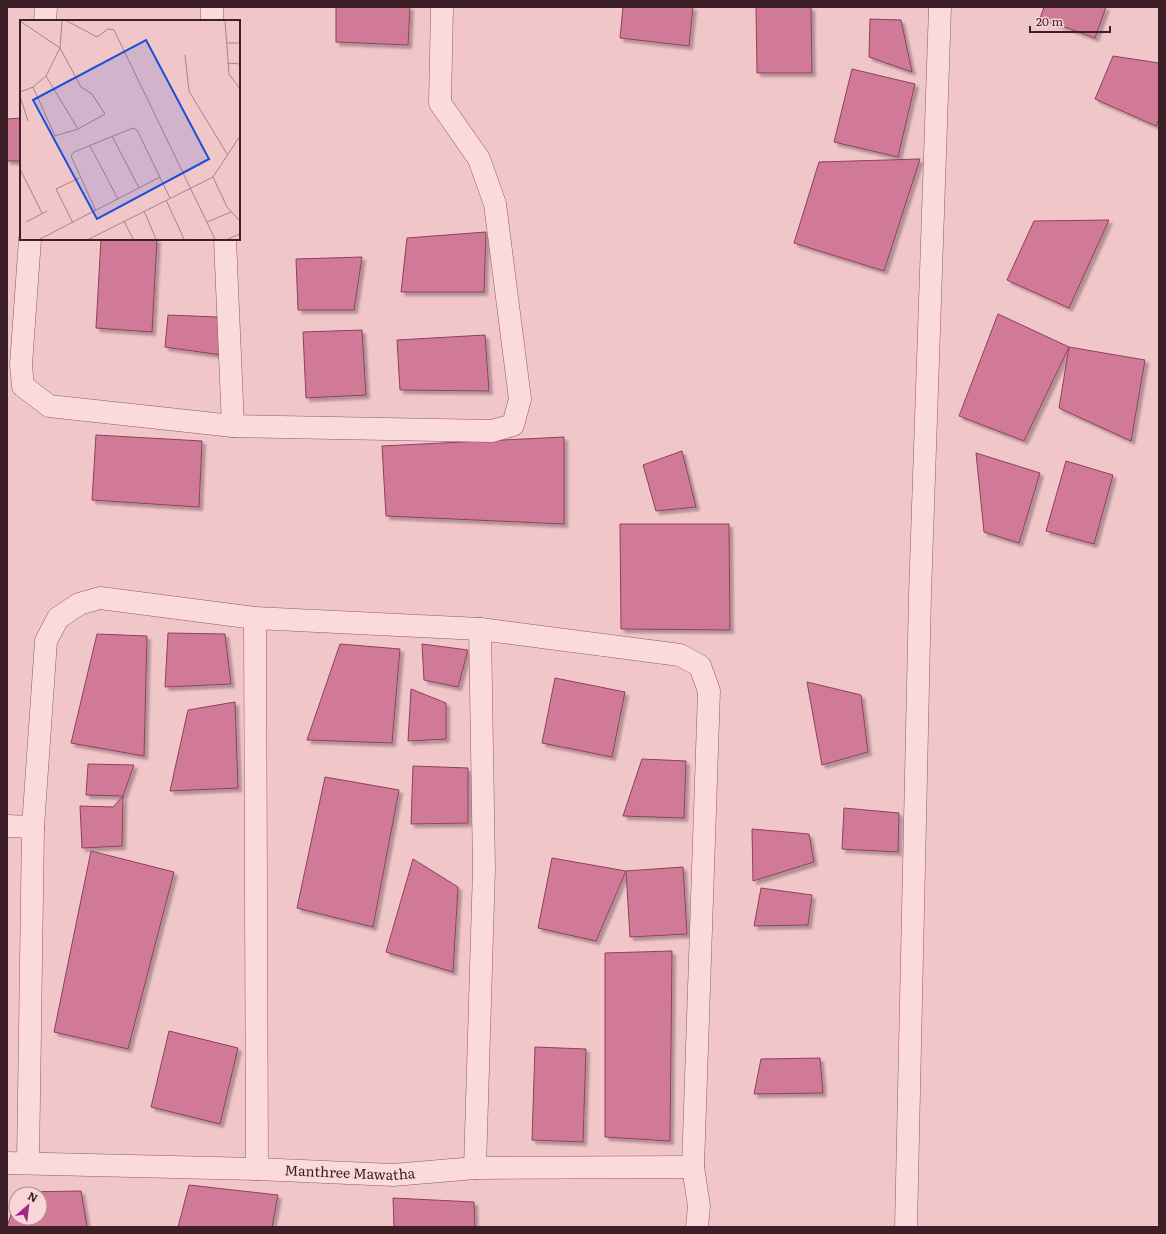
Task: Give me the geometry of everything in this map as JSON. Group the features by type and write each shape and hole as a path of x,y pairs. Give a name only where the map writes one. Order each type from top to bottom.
{"street":[{"path":"45,20 46,7"},
{"path":"212,7 212,20"},
{"path":"30,240 22,365 23,386 49,406 233,426 492,431 513,425 520,399 495,204 479,159 440,102 442,7"},
{"path":"906,1227 920,587 940,7"},
{"path":"225,240 233,426"},
{"path":"28,1163 33,827 46,641 58,618 79,604 100,598 255,618 480,629 680,655 700,666 708,691 693,1167 699,1206 697,1227"},
{"path":"255,618 258,1168"},
{"path":"475,1168 484,868 480,629"},
{"path":"7,826 33,827"},
{"name":"Manthree Mawatha","path":"7,1163 258,1168 393,1175 475,1168 693,1167"}],"building":[{"path":"336,7 410,7 408,45 336,42"},
{"path":"623,7 693,7 689,46 620,38"},
{"path":"756,7 811,7 812,73 757,73"},
{"path":"1044,7 1106,7 1095,38 1040,18"},
{"path":"870,19 901,20 912,72 869,57"},
{"path":"1113,56 1159,63 1159,119 1156,126 1095,99"},
{"path":"852,69 915,84 898,157 834,142"},
{"path":"20,118 20,161 7,161 7,119"},
{"path":"920,159 884,271 794,243 819,162"},
{"path":"1109,220 1069,308 1007,280 1034,221"},
{"path":"486,232 484,292 401,292 407,238"},
{"path":"101,240 157,240 152,332 96,328"},
{"path":"362,257 354,310 298,310 296,259"},
{"path":"998,314 1069,347 1024,441 959,416"},
{"path":"168,315 217,317 221,355 165,347"},
{"path":"362,330 366,395 306,398 303,332"},
{"path":"485,335 489,391 400,390 397,340"},
{"path":"1069,347 1145,360 1131,441 1059,408"},
{"path":"96,435 202,441 199,507 92,500"},
{"path":"564,437 564,524 386,516 382,446"},
{"path":"682,451 696,507 656,511 643,465"},
{"path":"976,453 1040,473 1019,543 984,532"},
{"path":"1066,461 1113,475 1094,544 1046,531"},
{"path":"620,524 729,524 730,630 621,629"},
{"path":"168,633 225,634 231,684 165,687"},
{"path":"97,634 147,636 144,756 71,743"},
{"path":"340,644 400,649 392,743 307,740"},
{"path":"422,644 468,650 458,687 424,680"},
{"path":"555,678 625,692 612,757 542,743"},
{"path":"807,682 861,695 868,752 822,765"},
{"path":"411,689 446,703 446,739 408,741"},
{"path":"235,702 238,788 170,791 188,710"},
{"path":"642,759 686,761 684,818 623,816"},
{"path":"88,764 134,765 123,796 86,795"},
{"path":"413,766 468,768 468,823 411,824"},
{"path":"325,777 399,790 373,927 297,908"},
{"path":"123,796 122,846 82,848 80,806 113,807"},
{"path":"844,808 899,813 898,852 842,849"},
{"path":"752,829 809,834 814,862 753,881"},
{"path":"91,851 174,872 128,1049 54,1032"},
{"path":"552,858 626,871 596,941 538,928"},
{"path":"413,859 458,887 453,972 386,952"},
{"path":"683,867 687,934 630,937 626,871"},
{"path":"761,888 812,895 808,925 754,926"},
{"path":"672,951 670,1141 605,1137 605,953"},
{"path":"169,1031 238,1048 220,1124 151,1107"},
{"path":"535,1047 586,1049 583,1142 532,1140"},
{"path":"820,1058 823,1093 754,1094 761,1059"},
{"path":"189,1185 278,1195 272,1227 178,1227"},
{"path":"81,1191 87,1227 7,1227 8,1224 8,1226 48,1226 48,1192"},
{"path":"393,1198 474,1202 475,1227 394,1227"}]}
